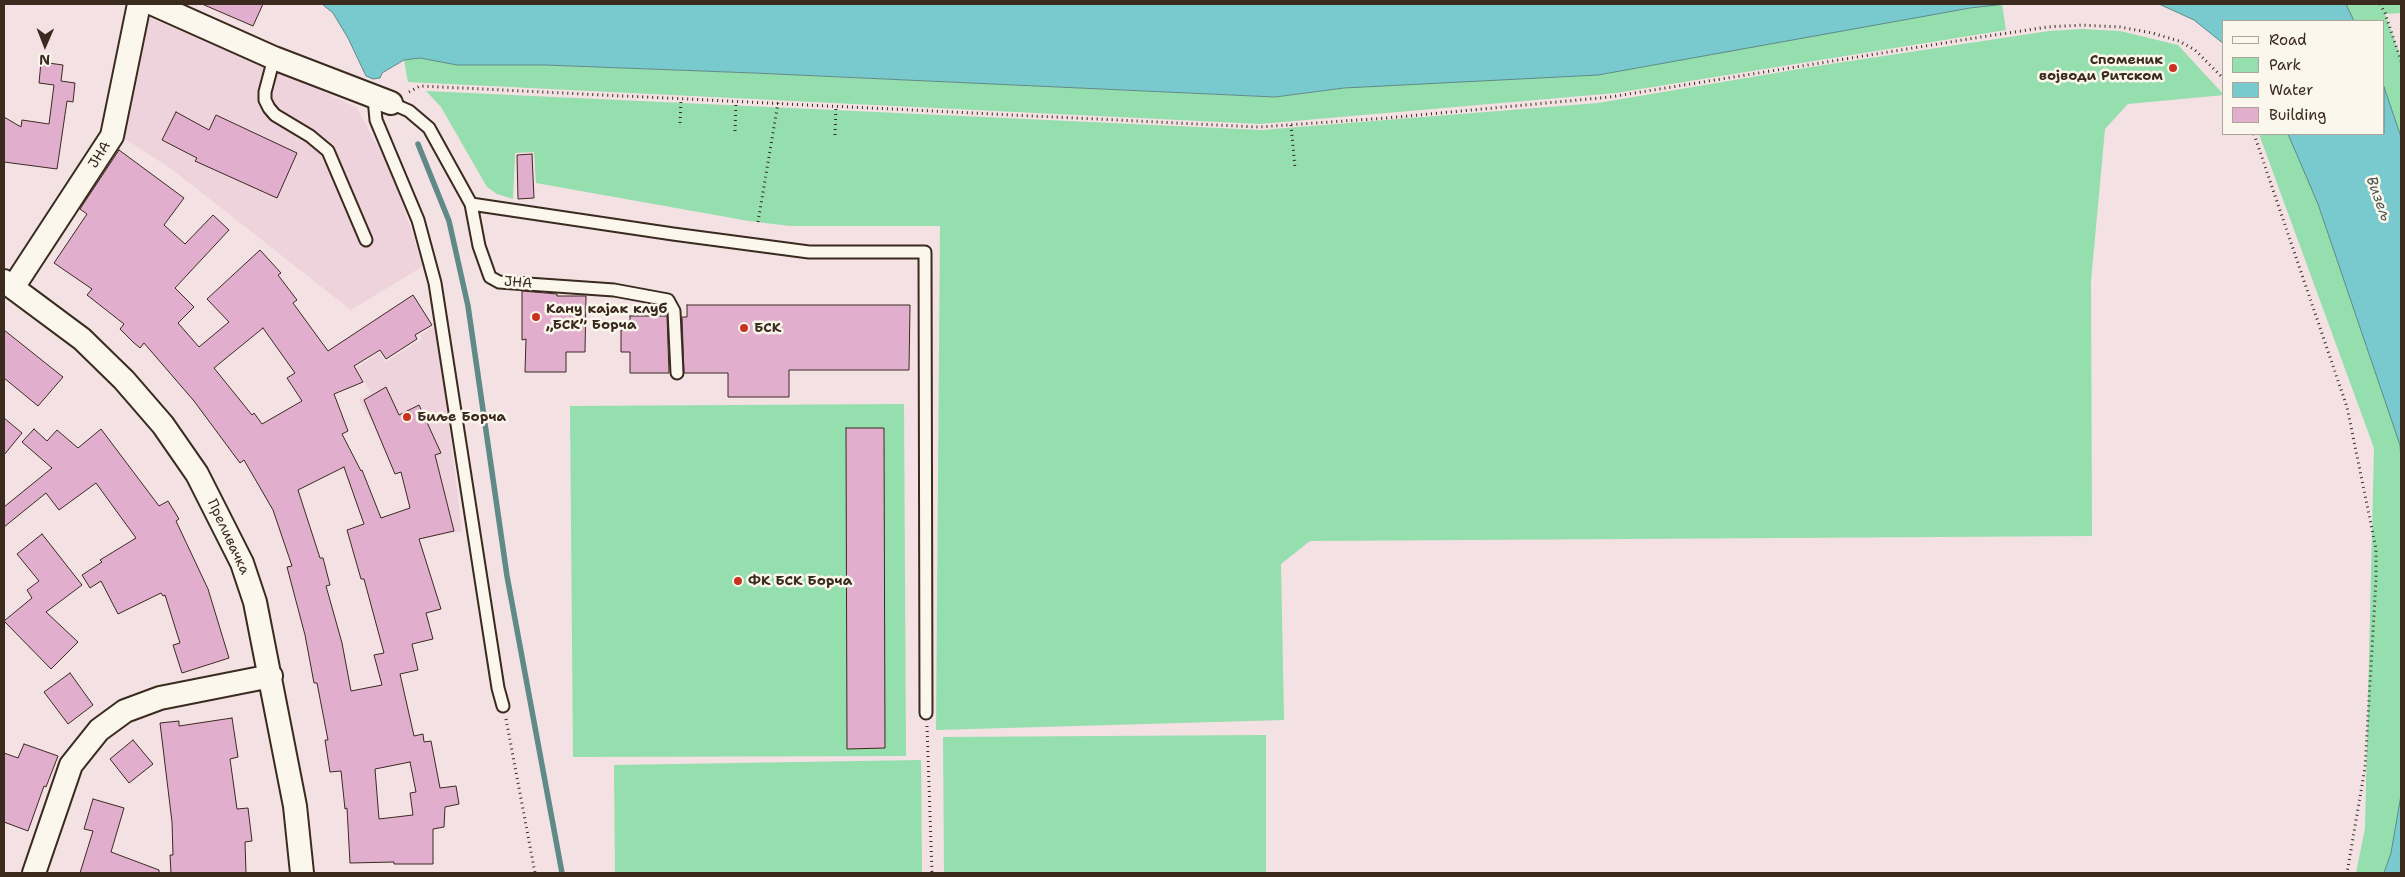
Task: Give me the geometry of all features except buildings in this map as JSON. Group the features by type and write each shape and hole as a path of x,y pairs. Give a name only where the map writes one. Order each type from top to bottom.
{"street":[{"name":"ЈНА","path":"9,283 112,136 139,4"},
{"name":"ЈНА","path":"153,4 274,58 382,100"},
{"name":"Преливачка","path":"9,283 82,339 124,380 163,425 197,474 242,563 256,602 271,676 296,814 302,873"},
{"path":"34,873 48,838 71,766 100,730 125,711 160,698 271,676"}],"lane":[{"path":"274,58 265,92 265,100 269,108 276,115 310,136 328,151 366,240"},
{"path":"382,100 376,120 423,235 436,283 475,544 498,688 503,706"},
{"name":"ЈНА","path":"382,100 409,111 429,128 472,204 479,246 488,274 496,281 614,290 668,300 674,312 677,373"},
{"path":"472,204 809,252 925,252 926,713"}],"path":[{"path":"2380,4 2401,62"},
{"path":"382,100 420,86 1218,126 1291,125 1610,97 2000,34 2048,27 2082,25 2120,27 2152,33 2179,42 2195,50 2222,77"},
{"path":"680,123 681,99"},
{"path":"735,131 736,102"},
{"path":"758,222 778,103"},
{"path":"834,135 836,106"},
{"path":"1291,125 1295,168"},
{"path":"2254,135 2347,406 2376,549 2376,580 2365,768 2347,873"},
{"path":"503,706 535,873"},
{"path":"926,713 932,873"}],"shaded area":[{"path":"145,16 246,59 292,76 357,108 393,175 423,266 351,310 173,170 122,137"},
{"path":"437,325 462,531 418,539 401,472 395,474 375,427 359,400 371,393 356,368 379,353 386,362 422,339 420,335"}],"green space":[{"path":"1987,4 2002,4 2006,30 1616,93 1260,124 408,82 404,60 420,58 457,65 545,65 754,73 1275,97 1987,6"},
{"path":"2159,4 2401,4 2401,13 2385,14 2401,58 2401,873 2356,873 2365,828 2374,448 2259,135 2385,135 2385,20 2222,20 2222,42 2194,20"},
{"path":"2082,29 2120,31 2178,45 2222,93 2222,95 2128,104 2105,129 2091,281 2092,536 1310,541 1281,564 1284,720 936,730 940,226 790,226 749,221 536,183 534,152 515,153 513,199 497,194 487,187 441,107 426,91 1261,130 1598,103 1811,67 2049,31"},
{"name":"ФК БСК Борча","path":"904,404 906,756 573,757 570,406"},
{"path":"1266,735 1266,873 944,873 943,737"},
{"path":"921,760 922,873 615,873 614,765"}],"water":[{"path":"322,4 2005,4 1970,8 1598,75 1344,88 1275,97 754,73 545,65 457,65 420,58 404,60 382,73 380,78 373,79 366,76 348,38 333,13"},
{"path":"2159,4 2346,4 2354,20 2222,20 2222,42 2194,20"},
{"name":"Визељ","path":"2385,90 2401,137 2401,459 2400,445 2318,204 2288,135 2385,135"},
{"path":"2401,795 2401,873 2384,873 2391,853"}],"waterway":[{"path":"418,144 449,221 468,306 507,576 562,873"}],"place":[{"name":"Споменик војводи Ритском","path":"2173,68"},
{"name":"Кану кајак клуб „БСК” Борча","path":"536,317"},
{"name":"БСК","path":"744,328"},
{"name":"Биље Борча","path":"407,417"},
{"name":"ФК БСК Борча","path":"738,581"}]}
